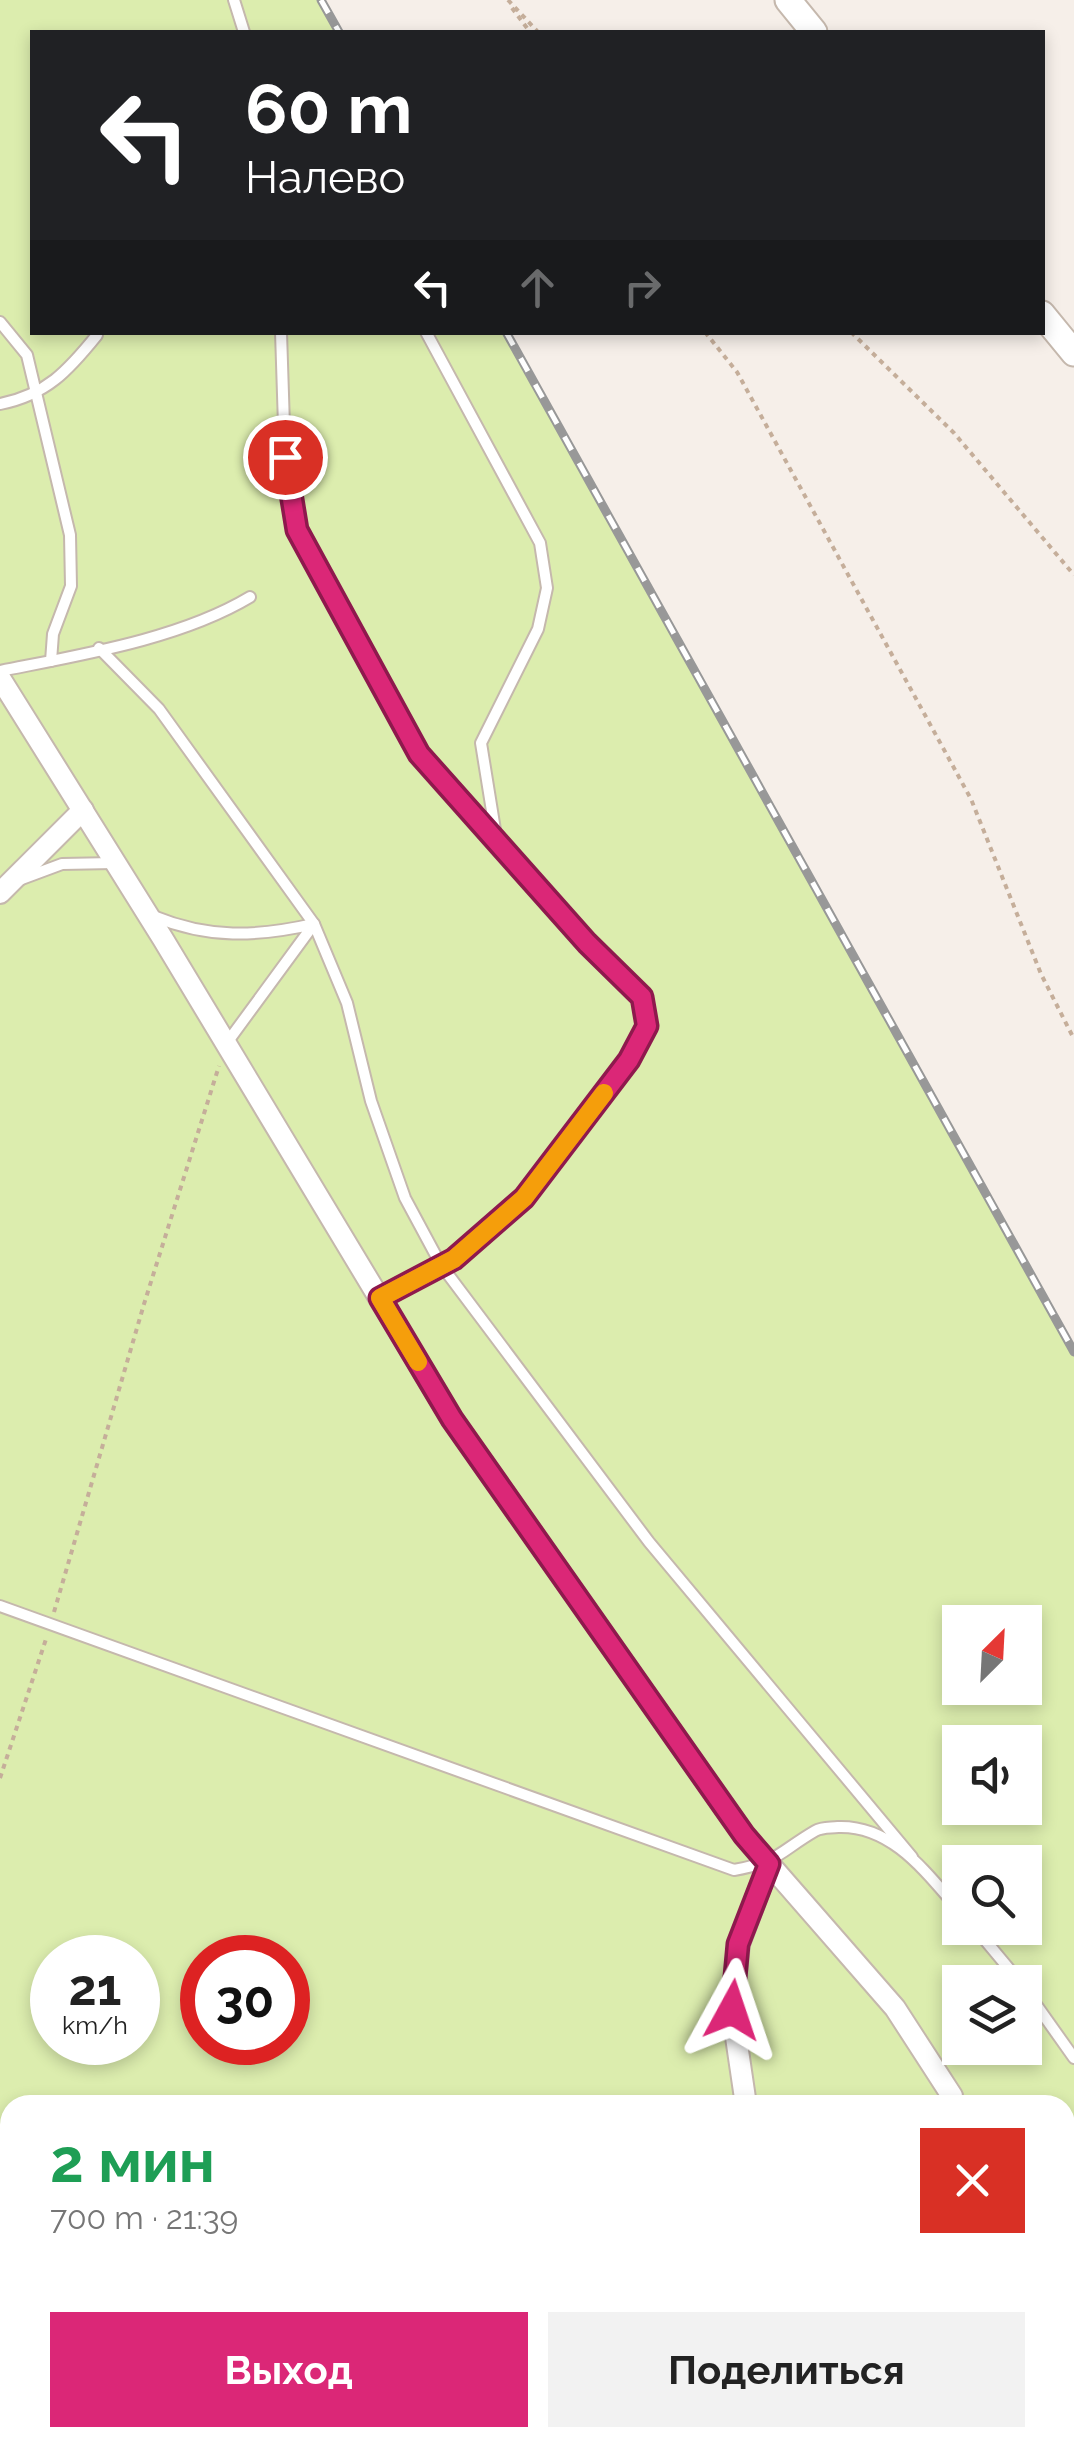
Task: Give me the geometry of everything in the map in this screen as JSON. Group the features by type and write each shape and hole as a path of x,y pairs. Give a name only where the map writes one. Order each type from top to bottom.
{"street":[{"path":"788,0 812,30"},
{"path":"1045,318 1074,353"},
{"path":"0,678 148,914 452,1419 744,1835 895,2008 951,2095"},
{"path":"4,888 83,810"},
{"path":"745,2095 732,2010 738,1944 769,1864"}],"lane":[{"path":"236,4 243,30"},
{"path":"236,4 253,30"},
{"path":"0,322 27,355 70,535 72,586 54,634 51,660"},
{"path":"0,404 37,395 75,362 97,335"},
{"path":"281,335 285,457 297,530 419,754 587,943 642,997 647,1026 629,1060 524,1198 441,1266 380,1298"},
{"path":"428,335 540,544 547,588 538,629 481,743 497,843"},
{"path":"0,670 172,630 229,610 250,597"},
{"path":"98,648 160,709 314,924 347,1003 371,1101 405,1198 441,1266 649,1542 942,1891"},
{"path":"4,888 62,864 115,862"},
{"path":"148,914 180,928 225,934 266,935 314,924"},
{"path":"226,1044 314,924"},
{"path":"0,1606 734,1870 769,1864 820,1828 853,1827 882,1837 912,1858"},
{"path":"988,1945 1006,1965"},
{"path":"1042,2013 1074,2058"}],"path":[{"path":"507,0 529,30"},
{"path":"507,0 536,30"},
{"path":"708,335 737,372 971,799 1041,974 1074,1040"},
{"path":"854,335 954,433 1074,576"},
{"path":"0,1778 51,1624 144,1304 226,1044"}],"green space":[{"path":"0,0 321,0 338,30 30,30 30,335 507,335 1074,1352 1074,2095 0,2095"}],"railway":[{"path":"321,0 338,30"},
{"path":"508,335 1074,1352"}],"slow traffic":[{"path":"418,1362 380,1298 454,1259 524,1198 604,1093"}],"route":[{"path":"285,457 297,530 419,754 587,943 642,997 647,1026 629,1060 524,1198 454,1259 380,1298 452,1419 744,1835 769,1864 738,1944 732,2010"}]}
